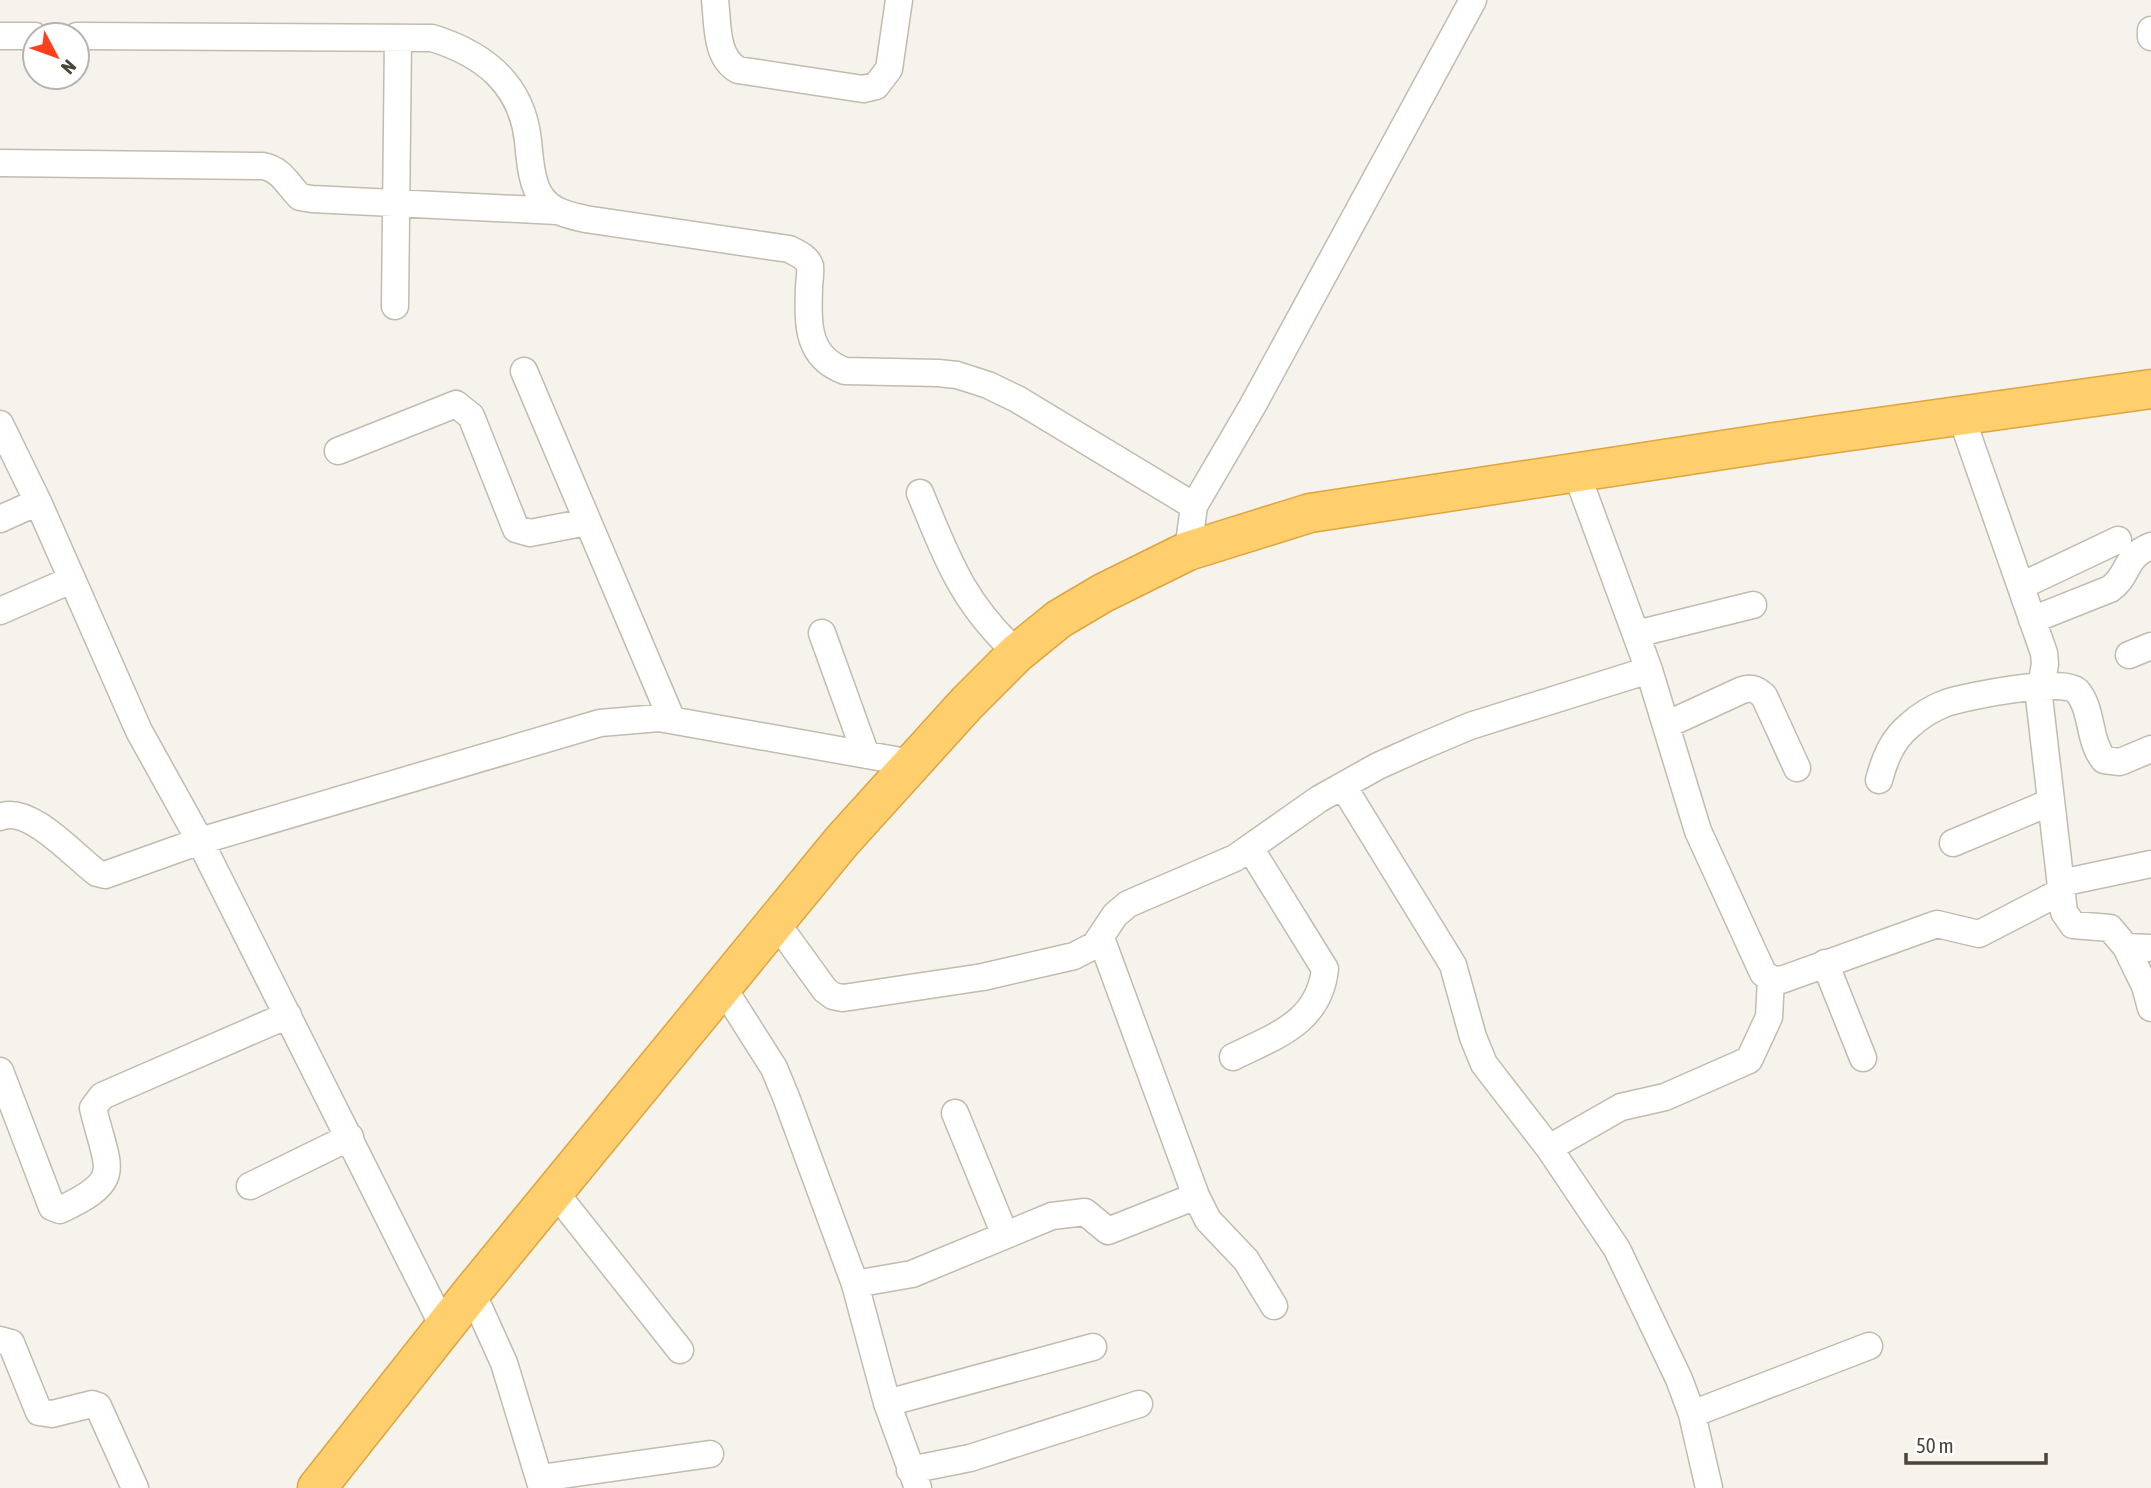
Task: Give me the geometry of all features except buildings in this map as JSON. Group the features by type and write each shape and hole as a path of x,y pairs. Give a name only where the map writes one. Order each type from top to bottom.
{"highway":[{"path":"317,1488 471,1292 775,921 912,763 1017,653 1059,619 1103,593 1188,551 1310,513 2151,389"}],"street":[{"path":"715,0 721,49 730,66 738,70 863,89 876,86 889,69 899,0"},
{"path":"1188,551 1194,506 1254,405 1473,0"},
{"path":"2151,30 2151,37"},
{"path":"0,36 21,36"},
{"path":"91,36 432,38 461,47 485,61 518,101 526,127 536,186 542,198 557,211"},
{"path":"395,306 398,38"},
{"path":"0,163 263,166 281,174 300,197 557,211 585,219 789,249 803,256 810,267 808,330 813,345 831,366 845,371 957,375 988,385 1017,399 1194,506"},
{"path":"523,371 672,720"},
{"path":"338,451 456,404 471,416 516,529 530,533 587,522"},
{"path":"1961,416 2044,653 2045,664 2040,686 2061,887 2067,920 2073,925 2110,928 2139,948 2151,1008"},
{"path":"0,424 38,502 139,731 200,841 444,1328"},
{"path":"1576,472 1649,670 1698,831 1758,966 1771,979 1781,981 1937,924 1979,934 2061,887 2151,864"},
{"path":"920,493 956,581 989,627 1017,653"},
{"path":"0,519 38,502"},
{"path":"2021,586 2118,540"},
{"path":"2032,620 2110,589 2117,584 2131,557 2151,546"},
{"path":"0,611 71,580"},
{"path":"1636,634 1753,605"},
{"path":"822,633 866,755"},
{"path":"775,921 825,990 833,996 843,998 996,974 1074,956 1087,951 1101,938 1115,915 1128,904 1202,874 1250,848 1378,766 1471,726 1649,670"},
{"path":"1879,780 1885,757 1897,738 1927,712 1966,698 2040,686 2061,684 2077,691 2097,752 2104,760 2120,762 2151,749"},
{"path":"1666,725 1740,691 1749,688 1756,690 1763,695 1797,768"},
{"path":"0,817 7,813 30,818 97,873 105,875 200,841 600,723 626,719 672,720 912,763"},
{"path":"1343,786 1453,965 1473,1037 1484,1064 1549,1148 1617,1249 1679,1379 1692,1414 1709,1488"},
{"path":"1953,842 2052,802"},
{"path":"1233,1057 1301,1021 1324,978 1325,969 1250,848"},
{"path":"1101,938 1196,1196 1208,1220 1246,1260 1274,1306"},
{"path":"1825,963 1863,1058"},
{"path":"1549,1148 1621,1107 1665,1097 1749,1059 1769,1017 1771,979"},
{"path":"722,986 774,1068 855,1284 887,1403 914,1479 970,1458 1139,1404"},
{"path":"0,1071 52,1207 60,1210 94,1194 103,1185 107,1164 93,1108 102,1096 288,1015"},
{"path":"955,1113 1005,1235"},
{"path":"250,1186 350,1137"},
{"path":"554,1191 680,1350"},
{"path":"855,1284 926,1269 1052,1216 1084,1212 1108,1231 1196,1196"},
{"path":"471,1292 504,1363 541,1483 709,1454"},
{"path":"0,1340 11,1343 39,1412 52,1414 92,1404 98,1406 135,1488"},
{"path":"1692,1414 1870,1346"},
{"path":"887,1403 1093,1347"}]}
